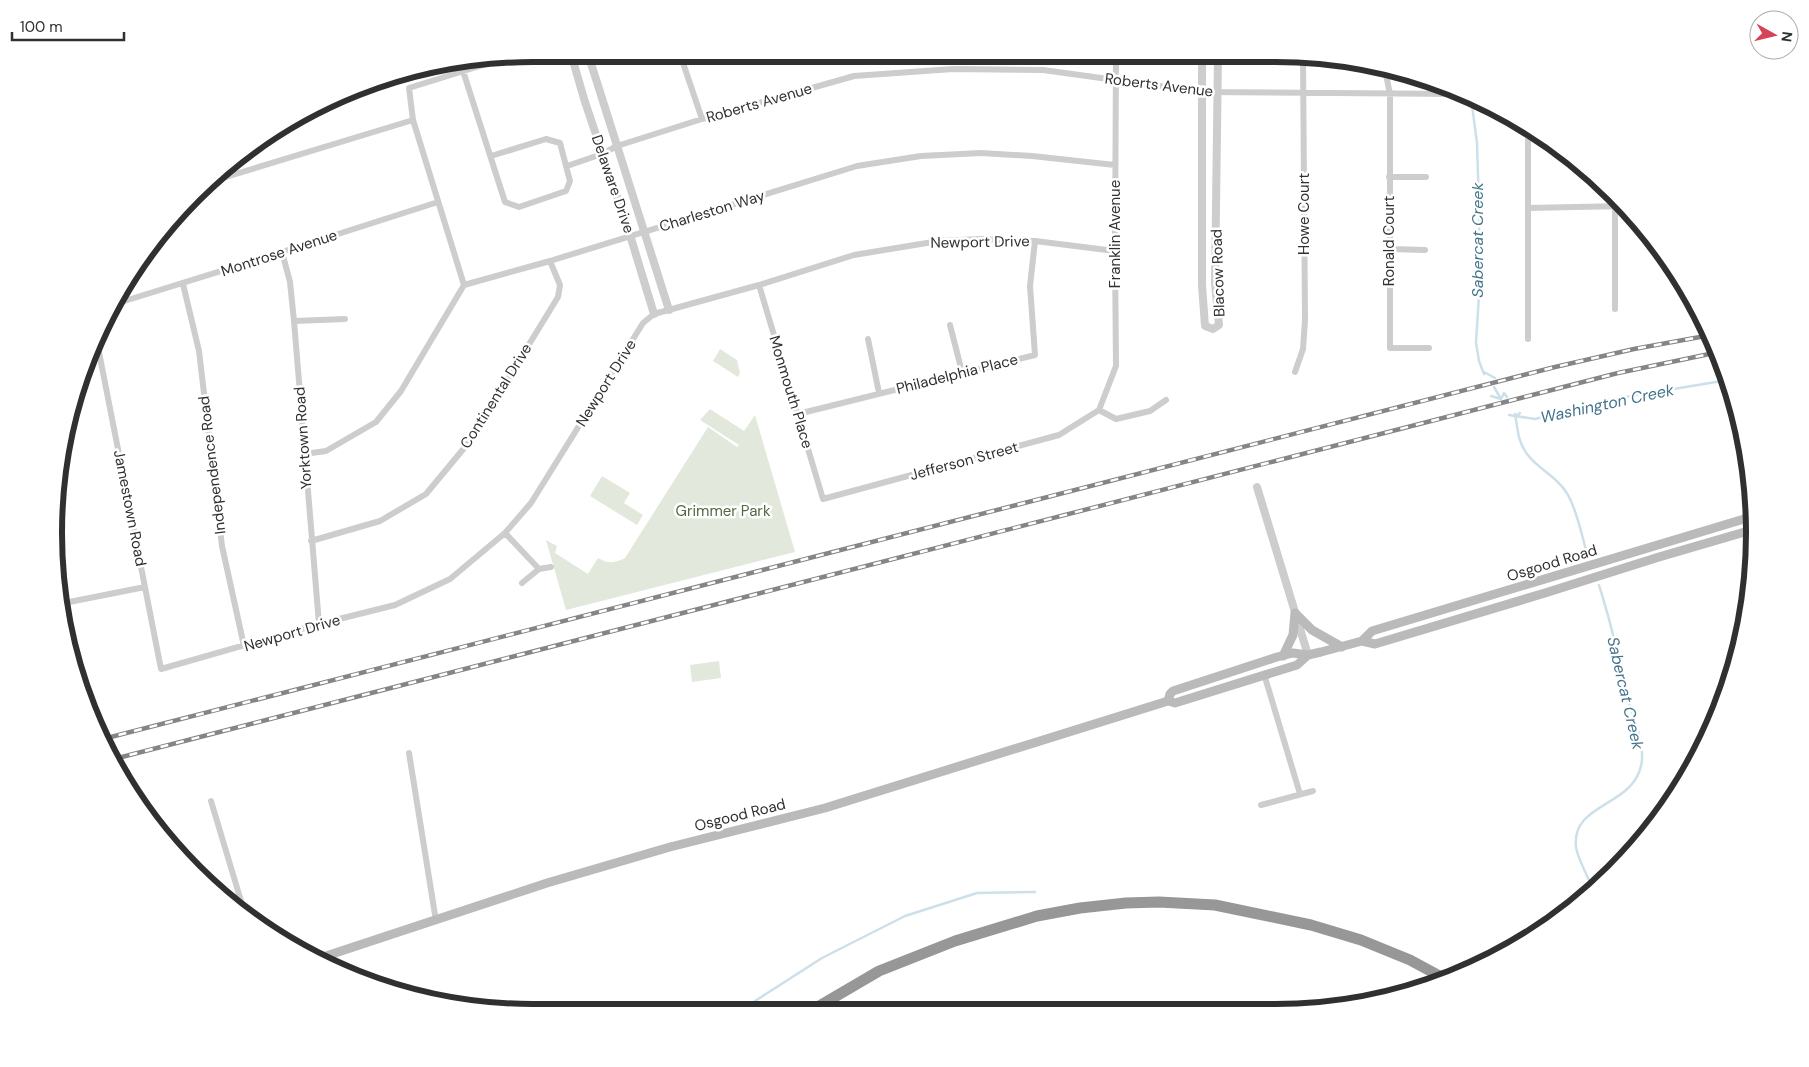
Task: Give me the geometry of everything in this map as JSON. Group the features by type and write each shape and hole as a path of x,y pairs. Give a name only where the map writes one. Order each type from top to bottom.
{"highway":[{"path":"823,1004 879,971 955,940 1038,916 1080,908 1126,903 1159,902 1215,905 1311,925 1369,943 1410,960 1439,976"}],"main road":[{"name":"Osgood Road","path":"1362,641 1372,631 1746,519"},
{"name":"Osgood Road","path":"326,956 548,884 670,847 825,808 1168,700 1175,704 1297,665 1308,656 1362,641 1375,644 1746,532"},
{"path":"1652,547 1652,559"},
{"path":"1594,565 1598,576"},
{"path":"1451,621 1454,615 1482,604 1485,598"},
{"path":"1295,613 1312,630 1342,646"},
{"path":"1283,656 1293,635 1295,613"},
{"name":"Osgood Road","path":"1168,700 1173,691 1283,656 1293,653 1308,656"}],"street":[{"name":"Delaware Drive","path":"573,62 654,314"},
{"name":"Delaware Drive","path":"591,62 669,310"},
{"path":"683,62 702,119"},
{"name":"Franklin Avenue","path":"1099,410 1116,366 1116,62"},
{"name":"Blacow Road","path":"1202,62 1202,285 1205,326 1213,329 1219,325 1215,283 1218,62"},
{"name":"Howe Court","path":"1295,372 1303,349 1305,320 1304,64"},
{"path":"304,454 326,451 376,422 401,390 464,285 413,120 409,88 478,66"},
{"name":"Roberts Avenue","path":"567,166 602,154 617,146 702,119 854,76 953,69 1043,70 1203,92 1445,94"},
{"path":"464,71 490,156 505,202 519,207 566,191 570,181 560,142 546,139 490,156"},
{"name":"Ronald Court","path":"1386,77 1390,94 1390,348 1429,348"},
{"path":"225,177 413,120"},
{"path":"1528,136 1528,339"},
{"name":"Charleston Way","path":"464,285 550,261 857,166 921,156 989,154 1032,156 1116,165"},
{"path":"1389,177 1426,177"},
{"name":"Montrose Avenue","path":"124,301 438,202"},
{"path":"1528,208 1614,206"},
{"path":"1615,207 1615,309"},
{"name":"Newport Drive","path":"161,669 319,624 395,605 450,579 505,533 531,503 644,323 654,314 758,285 854,255 939,240 1035,241 1115,251"},
{"name":"Philadelphia Place","path":"798,414 1035,354 1030,286 1035,241"},
{"path":"1390,249 1425,250"},
{"name":"Yorktown Road","path":"282,252 290,282 294,321 319,624"},
{"name":"Continental Drive","path":"311,540 380,521 426,494 470,441 558,297 560,285 550,261"},
{"name":"Independence Road","path":"183,284 199,351 222,546 244,646"},
{"name":"Monmouth Place","path":"758,285 822,499"},
{"path":"294,321 345,319"},
{"path":"950,325 962,372"},
{"path":"868,339 878,393"},
{"name":"Jamestown Road","path":"99,351 161,669"},
{"path":"1099,410 1116,420 1150,410 1166,400"},
{"name":"Jefferson Street","path":"822,499 1059,435 1099,410"},
{"path":"1257,487 1308,656"},
{"path":"505,533 539,569"},
{"path":"522,583 539,569 551,567"},
{"path":"68,602 145,587"},
{"path":"1264,674 1300,794"},
{"path":"409,753 436,921"},
{"path":"1261,805 1313,791"},
{"path":"210,801 241,903"}],"green space":[{"path":"720,349 737,360 740,373 738,377 713,361"},
{"name":"Grimmer Park","path":"710,409 744,431 755,415 795,552 566,610 546,540 557,546 555,553 588,574 598,558 612,562 625,558 708,427 737,447 739,445 700,420"},
{"path":"602,476 630,493 624,503 643,515 637,525 590,496"},
{"path":"719,661 721,678 692,682 690,665"}],"waterway":[{"name":"Sabercat Creek","path":"1472,105 1477,143 1479,206 1479,295 1476,343 1479,361 1484,374"},
{"path":"1473,108 1478,108"},
{"name":"Sabercat Creek","path":"1484,372 1495,378"},
{"name":"Washington Creek","path":"1509,415 1535,419 1607,400 1722,381"},
{"name":"Sabercat Creek","path":"1494,387 1501,399"},
{"name":"Sabercat Creek","path":"1501,399 1504,393 1507,397"},
{"name":"Sabercat Creek","path":"1491,396 1501,399"},
{"name":"Sabercat Creek","path":"1515,417 1520,413"},
{"name":"Sabercat Creek","path":"1515,414 1520,439 1527,454 1559,483 1568,495 1586,550"},
{"name":"Sabercat Creek","path":"1591,884 1577,851 1577,833 1583,822 1592,813 1626,790 1635,779 1641,766 1642,756 1639,734 1621,678 1617,652 1599,585"},
{"path":"750,1004 822,958 905,916 977,893 1035,892"}],"railway":[{"path":"109,737 1555,367 1634,349 1703,336"},
{"path":"120,758 1618,373 1711,354"}]}
